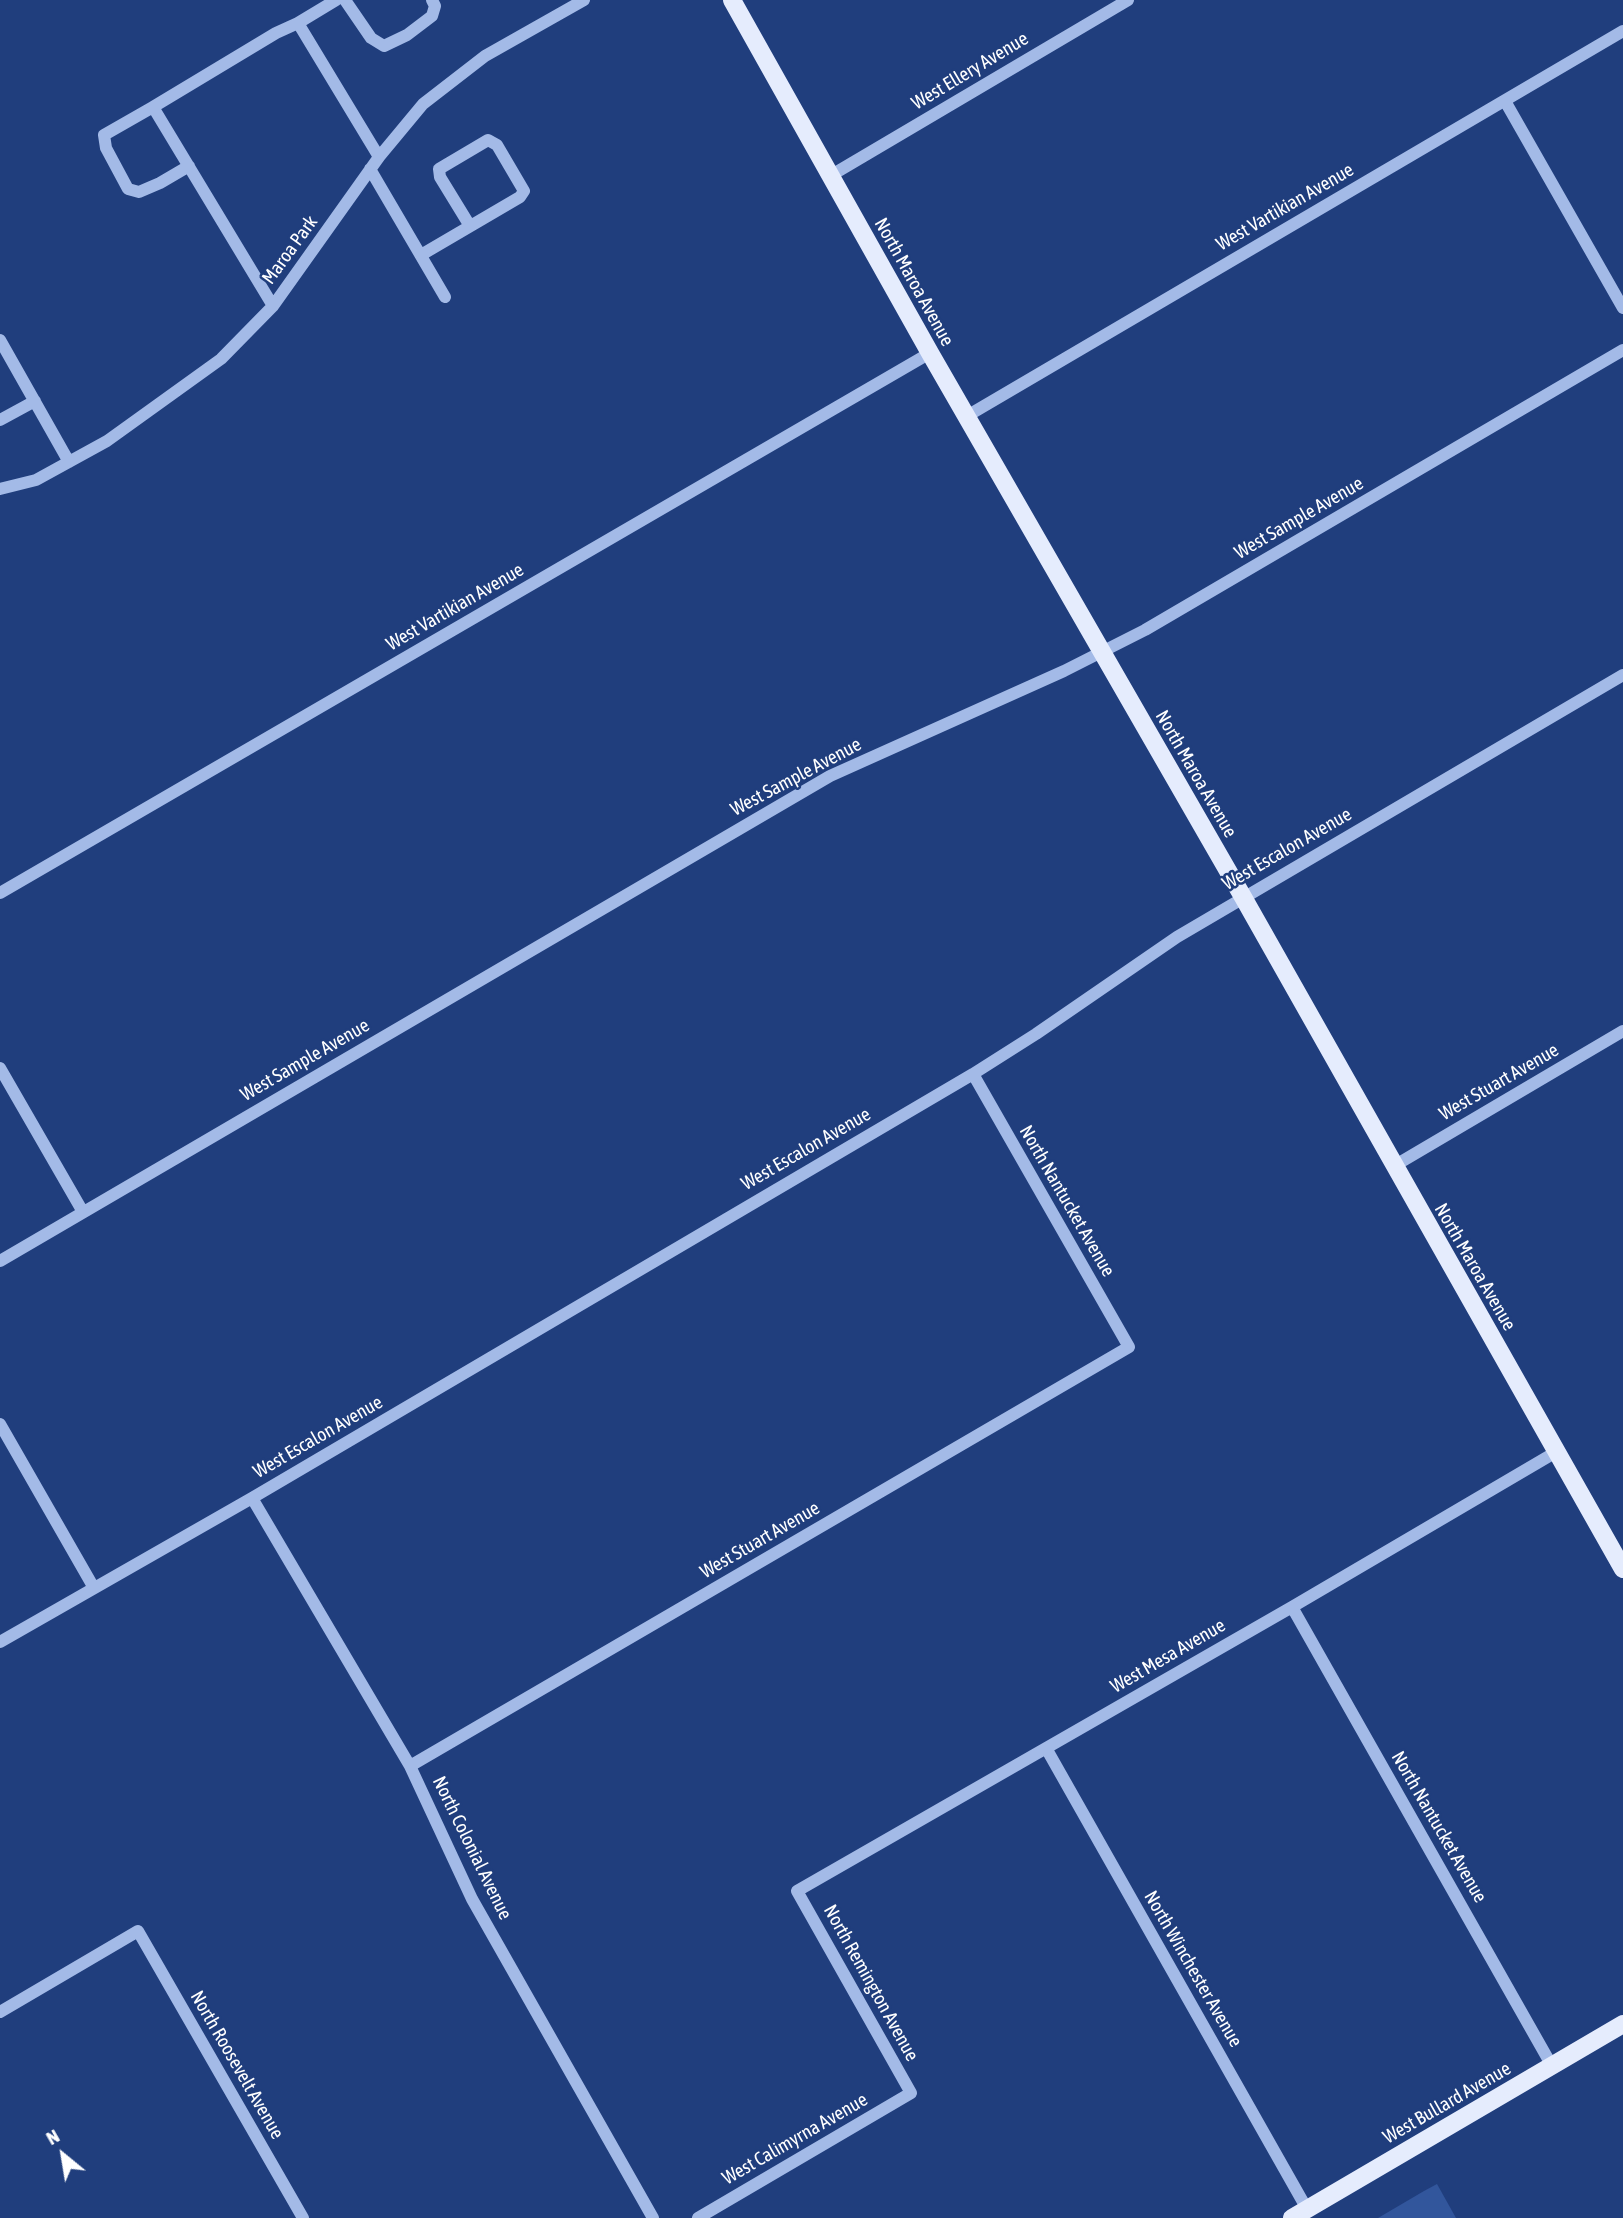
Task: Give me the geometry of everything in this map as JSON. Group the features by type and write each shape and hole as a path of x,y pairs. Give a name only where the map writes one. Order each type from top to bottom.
{"main road":[{"name":"North Maroa Avenue","path":"732,0 930,353 1243,897 1623,1569"},
{"name":"West Bullard Avenue","path":"1299,2213 1623,2024"}],"street":[{"path":"188,166 139,192 128,189 106,148 104,135 335,0"},
{"path":"345,0 371,38 384,46 407,35 432,16 435,6 432,0"},
{"name":"Maroa Park","path":"0,489 36,480 107,441 221,359 273,306 370,169 423,104 485,56 583,0"},
{"name":"West Ellery Avenue","path":"830,176 1129,0"},
{"path":"298,23 379,157"},
{"name":"West Vartikian Avenue","path":"967,416 1623,31"},
{"path":"1505,101 1623,308"},
{"path":"153,107 273,306"},
{"path":"421,255 520,197 524,191 497,145 488,140 439,169 440,177 470,226"},
{"path":"370,169 445,297"},
{"path":"0,340 69,462"},
{"name":"West Sample Avenue","path":"0,1261 830,776 1102,653 1145,630 1623,350"},
{"name":"West Vartikian Avenue","path":"0,893 930,353"},
{"path":"0,420 35,401"},
{"name":"West Escalon Avenue","path":"0,1642 252,1498 973,1074 1177,937 1623,675"},
{"name":"West Stuart Avenue","path":"1394,1166 1623,1031"},
{"path":"0,1068 83,1212"},
{"name":"North Nantucket Avenue","path":"973,1074 1129,1347"},
{"name":"West Stuart Avenue","path":"410,1766 1129,1347"},
{"path":"0,1424 94,1587"},
{"name":"West Mesa Avenue","path":"797,1891 1556,1452"},
{"name":"North Colonial Avenue","path":"252,1498 410,1766 472,1899 653,2218"},
{"name":"North Nantucket Avenue","path":"1292,1607 1552,2066"},
{"name":"North Winchester Avenue","path":"1046,1748 1299,2213"},
{"name":"North Remington Avenue","path":"797,1891 911,2093"},
{"name":"North Roosevelt Avenue","path":"0,2012 138,1930 303,2218"},
{"name":"West Calimyrna Avenue","path":"698,2218 911,2093"}],"shaded area":[{"path":"1437,2184 1456,2218 1378,2218 1424,2191"}]}
